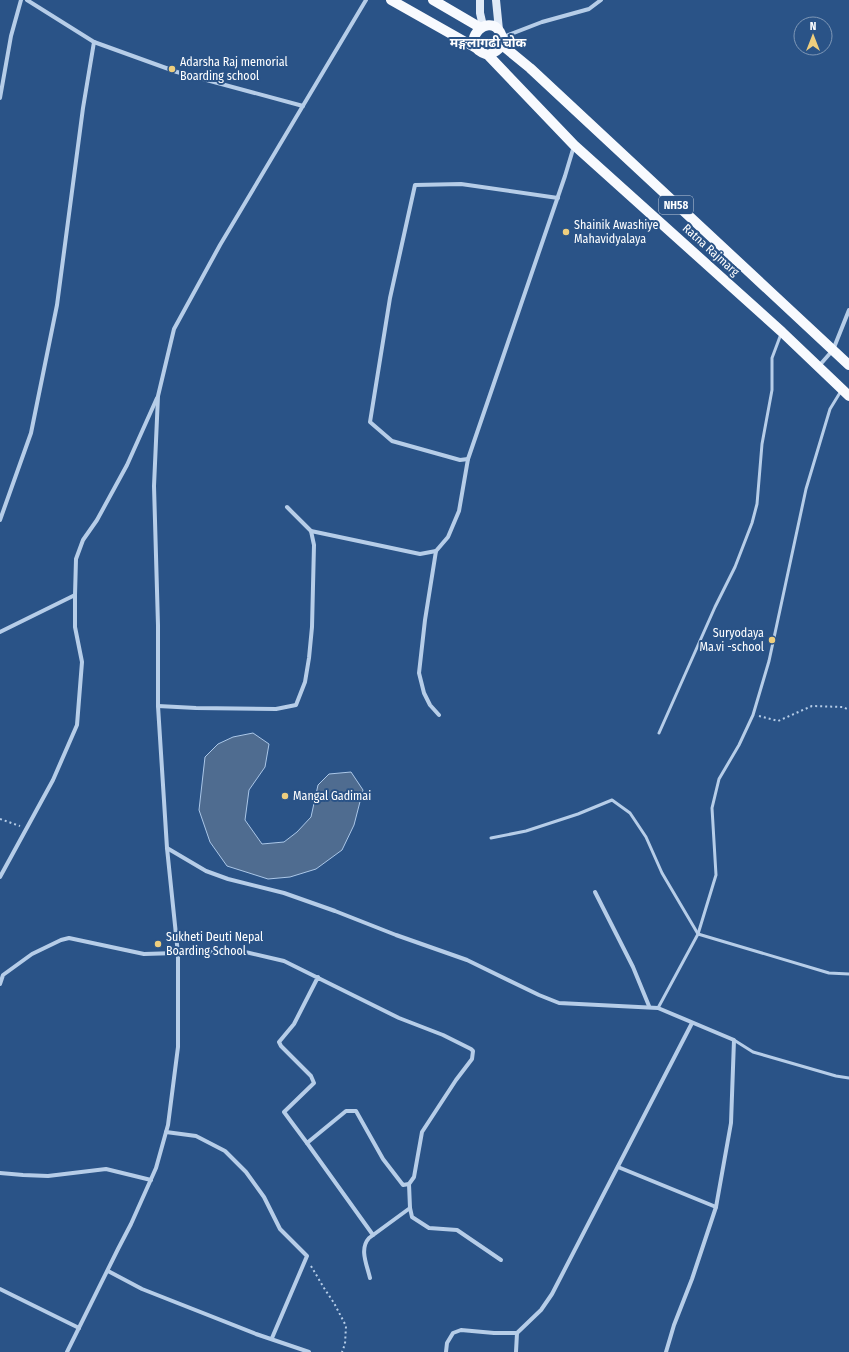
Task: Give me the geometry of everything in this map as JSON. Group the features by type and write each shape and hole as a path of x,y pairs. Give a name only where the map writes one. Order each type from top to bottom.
{"main road":[{"name":"Ratna Rajmarg","path":"391,0 476,48 481,53 488,55 574,145 782,332 845,393"},
{"name":"Ratna Rajmarg","path":"433,0 482,27 492,26 530,68 849,365"},
{"path":"476,48 474,37 476,32 482,27 480,0"},
{"path":"488,55 497,52 501,37 496,0"}],"street":[{"path":"0,98 11,36 21,0"},
{"path":"27,0 94,42 178,72 303,106"},
{"path":"0,877 53,780 77,724 82,662 75,627 74,595 76,560 83,540 97,520 127,465 158,396 174,329 220,245 366,0"},
{"path":"501,37 542,22 589,9 602,0"},
{"path":"0,520 31,433 57,305 82,116 94,42"},
{"path":"439,715 430,705 424,693 419,673 424,627 436,551 448,537 459,511 468,459 558,198 574,145"},
{"path":"468,459 460,460 392,442 370,422 390,298 415,185 461,184 558,198"},
{"path":"818,367 832,350 849,310"},
{"path":"67,1352 131,1224 156,1168 166,1132 178,1047 178,954 166,848 158,706 158,625 154,486 158,396"},
{"path":"158,706 196,708 276,708 296,705 305,682 309,658 312,627 314,545 311,531 287,507"},
{"path":"311,531 420,554 436,551"},
{"path":"0,632 74,595"},
{"path":"166,848 206,871 284,893 467,960 559,1003 649,1006 658,1008 734,1040 730,1123 716,1208 692,1279 674,1325 666,1352"},
{"path":"595,892 633,967 649,1006"},
{"path":"0,984 3,975 32,954 60,940 69,938 144,954 241,951 284,960 399,1018 443,1035 471,1049 473,1052 472,1059 456,1080 422,1132 414,1177 409,1184 410,1208 412,1217 429,1228 457,1230 501,1260"},
{"path":"318,978 294,1024 280,1042 281,1046 314,1080 314,1083 284,1112 373,1235"},
{"path":"516,1352 517,1333 541,1310 552,1294 692,1023"},
{"path":"307,1143 346,1111 356,1111 383,1159 403,1185 409,1184"},
{"path":"166,1132 196,1136 225,1151 246,1172 264,1197 280,1229 307,1256 272,1338"},
{"path":"618,1167 716,1208"},
{"path":"0,1173 48,1176 106,1169 151,1180"},
{"path":"370,1278 363,1250 365,1242 410,1208"},
{"path":"108,1271 142,1289 256,1334 272,1338 309,1352"},
{"path":"0,1289 79,1328"},
{"path":"446,1352 447,1343 453,1333 461,1330 494,1333 517,1333"}],"lane":[{"path":"659,733 734,567 752,523 757,504 762,444 772,390 772,358 782,332"},
{"path":"658,1008 698,934 716,876 712,808 719,779 739,745 753,715 769,661 808,482 830,409 845,393"},
{"path":"491,838 526,831 578,814 612,800 630,813 646,837 662,873 698,934 829,973 849,974"},
{"path":"734,1040 753,1052 836,1076 849,1078"}],"path":[{"path":"753,715 778,721 812,706 843,707 849,710"},
{"path":"0,819 26,828"},
{"path":"307,1256 315,1273 334,1303 346,1326 345,1344 342,1352"}],"water":[{"path":"253,733 269,744 265,767 249,790 245,820 262,844 284,842 297,832 311,817 318,785 329,774 351,772 363,790 354,825 342,850 316,869 290,877 268,879 227,866 210,842 199,810 205,757 218,744 233,737"}],"place":[{"name":"Adarsha Raj memorial Boarding school","path":"172,69"},
{"name":"Shainik Awashiye Mahavidyalaya","path":"566,232"},
{"name":"Suryodaya Ma.vi -school","path":"772,640"},
{"name":"Mangal Gadimai","path":"285,796"},
{"name":"Sukheti Deuti Nepal Boarding School","path":"158,944"}],"district":[{"name":"मङ्गलागढी चोक","path":"488,42"}]}
